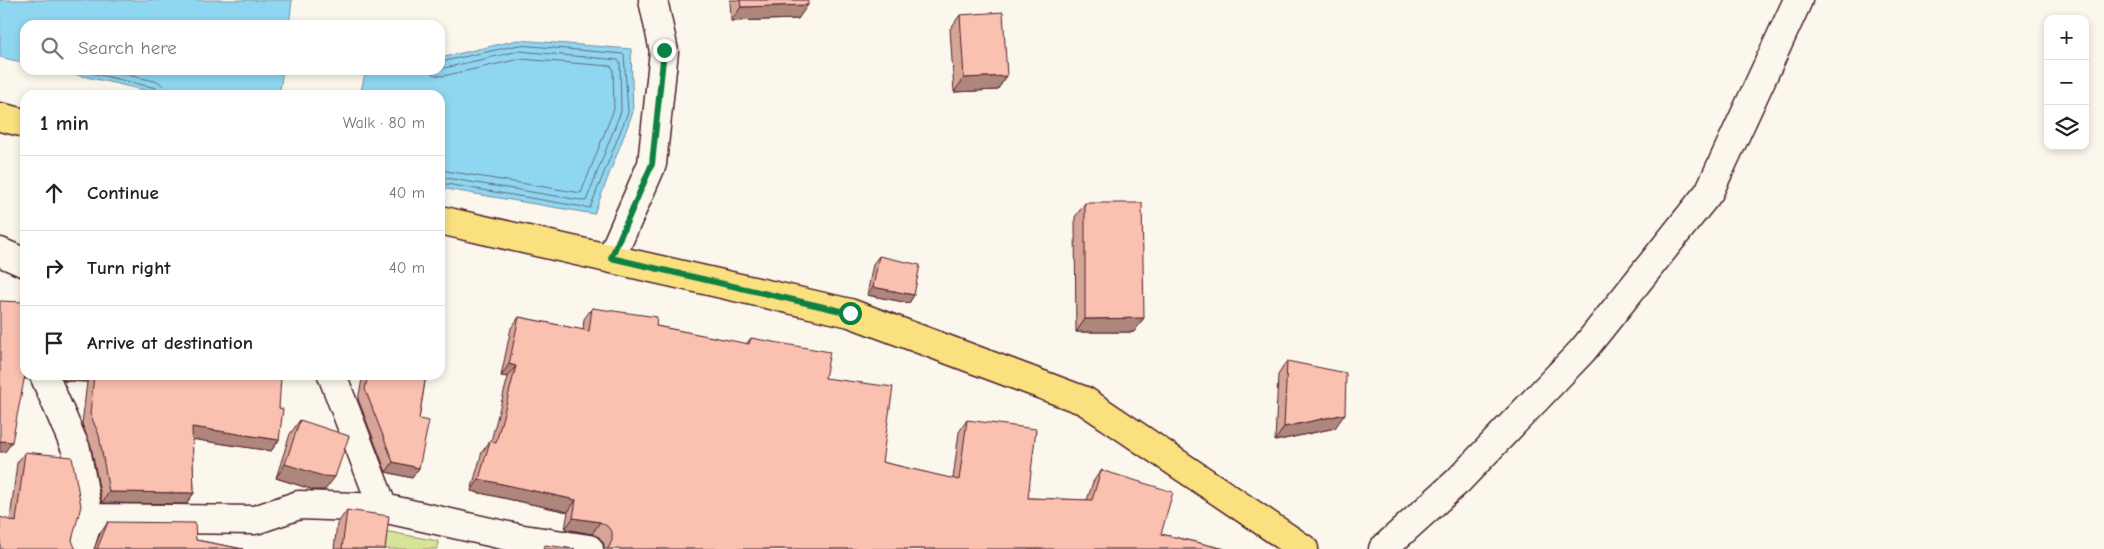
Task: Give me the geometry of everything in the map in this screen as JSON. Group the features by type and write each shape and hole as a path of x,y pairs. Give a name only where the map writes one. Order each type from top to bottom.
{"main road":[{"path":"0,117 20,122"},
{"path":"445,221 850,313 1085,401 1304,549"}],"street":[{"path":"611,258 652,164 664,50 652,0"},
{"path":"1383,549 1458,480 1583,350 1708,192 1798,0"},
{"path":"0,252 20,261"},
{"path":"46,380 76,449 89,518 79,549"},
{"path":"334,380 383,508"},
{"path":"89,518 255,520 299,505 383,508 517,538 589,549"}],"green space":[{"path":"384,531 438,541 437,549 382,549"}],"water":[{"path":"0,0 292,0 290,20 20,20 20,62 0,57"},
{"path":"518,40 631,49 633,112 594,214 445,189 445,90 361,90 365,75 445,75 445,57"},
{"path":"78,75 282,75 280,90 144,90"}],"building":[{"path":"740,0 808,0 808,5 741,7"},
{"path":"1003,12 1007,76 964,78 960,15"},
{"path":"1085,203 1142,203 1144,318 1085,319"},
{"path":"879,256 920,265 914,295 873,287"},
{"path":"0,301 20,302 20,380 24,380 12,442 0,441"},
{"path":"592,308 657,317 656,326 749,344 751,338 830,352 825,378 893,387 882,462 959,480 967,420 1036,429 1028,498 1092,500 1101,470 1173,492 1161,534 1225,549 607,549 612,540 612,532 600,522 573,518 576,500 479,479 490,441 496,443 516,366 509,364 519,317 589,331"},
{"path":"1287,361 1346,373 1345,414 1284,427"},
{"path":"93,380 281,380 279,408 283,409 279,440 192,427 194,493 109,492 99,435 90,414"},
{"path":"367,380 425,380 419,419 429,421 419,468 393,462 365,389"},
{"path":"300,420 349,436 335,477 323,476 285,464"},
{"path":"25,452 72,457 81,506 72,540 77,549 0,549 0,517 16,522"},
{"path":"347,510 389,516 385,549 342,549"},
{"path":"108,522 195,523 196,540 243,549 97,549"},
{"path":"545,545 575,549 544,549"}],"route":[{"path":"664,50 652,164 611,258 850,313"}]}
